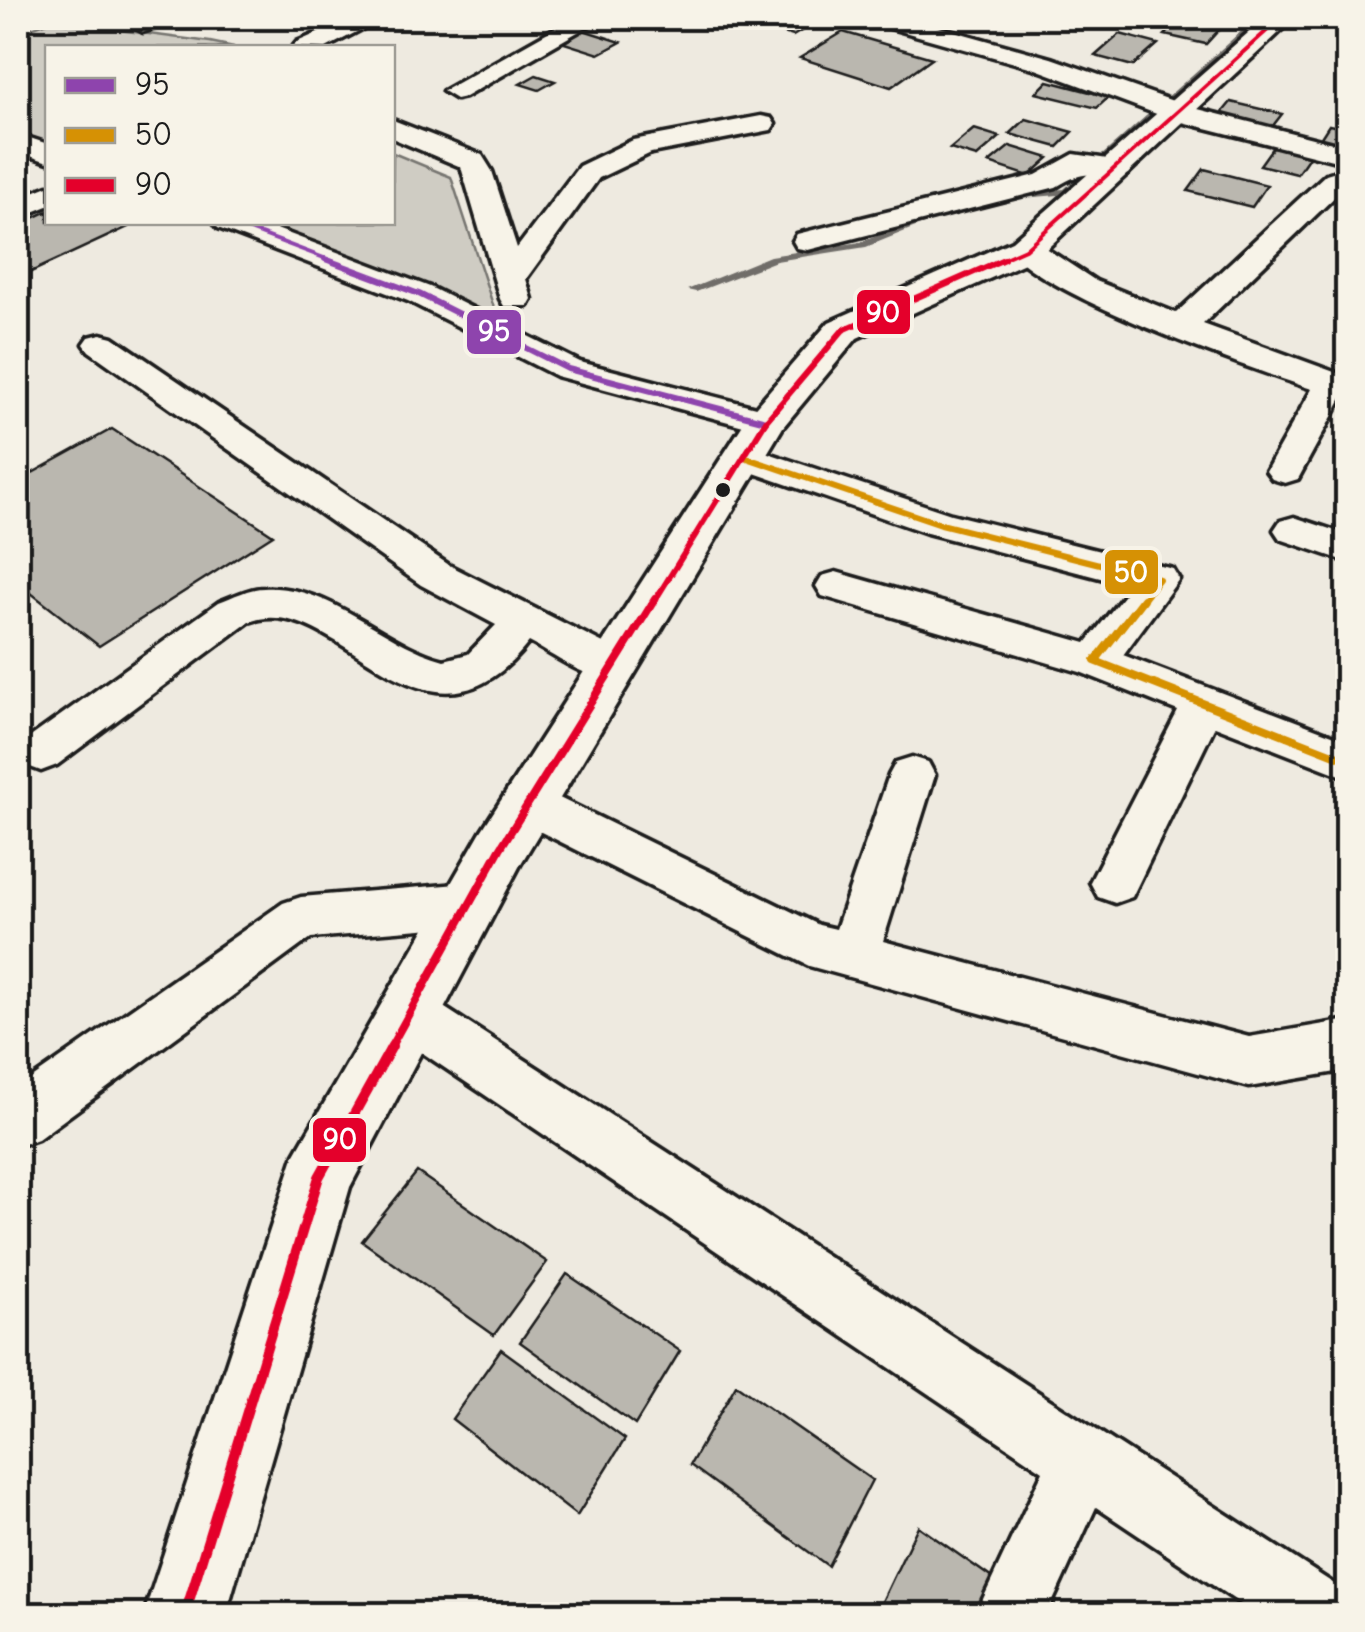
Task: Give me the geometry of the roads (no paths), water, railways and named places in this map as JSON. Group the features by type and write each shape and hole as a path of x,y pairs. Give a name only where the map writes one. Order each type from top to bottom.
{"street":[{"path":"310,45 371,18"},
{"path":"456,91 590,18"},
{"path":"881,18 1042,63 1342,168 1181,327"},
{"path":"186,1614 319,1176 528,804 755,439 843,330 1025,249 1281,18"},
{"path":"510,278 589,172 643,146 761,124"},
{"path":"395,128 472,161 531,351"},
{"path":"18,142 45,153"},
{"path":"808,241 1046,181 1074,163 1118,168"},
{"path":"18,209 45,196"},
{"path":"238,225 419,294 568,369 755,439 941,524 1160,579 1095,661"},
{"path":"1025,249 1085,288 1340,387 1286,471"},
{"path":"100,344 435,575 614,667"},
{"path":"1294,530 1348,549"},
{"path":"836,586 1095,661 1348,760"},
{"path":"41,753 234,612 265,602 297,608 426,672 466,674 488,661 524,621"},
{"path":"1115,882 1204,704"},
{"path":"853,956 912,775"},
{"path":"528,804 808,944 1249,1062 1348,1046"},
{"path":"18,1120 301,918 470,904"},
{"path":"409,1014 1317,1614"},
{"path":"1011,1614 1083,1460"}],"waterway":[{"path":"1001,198 1067,192 1260,18"},
{"path":"692,290 774,258 863,245 945,213"}]}
